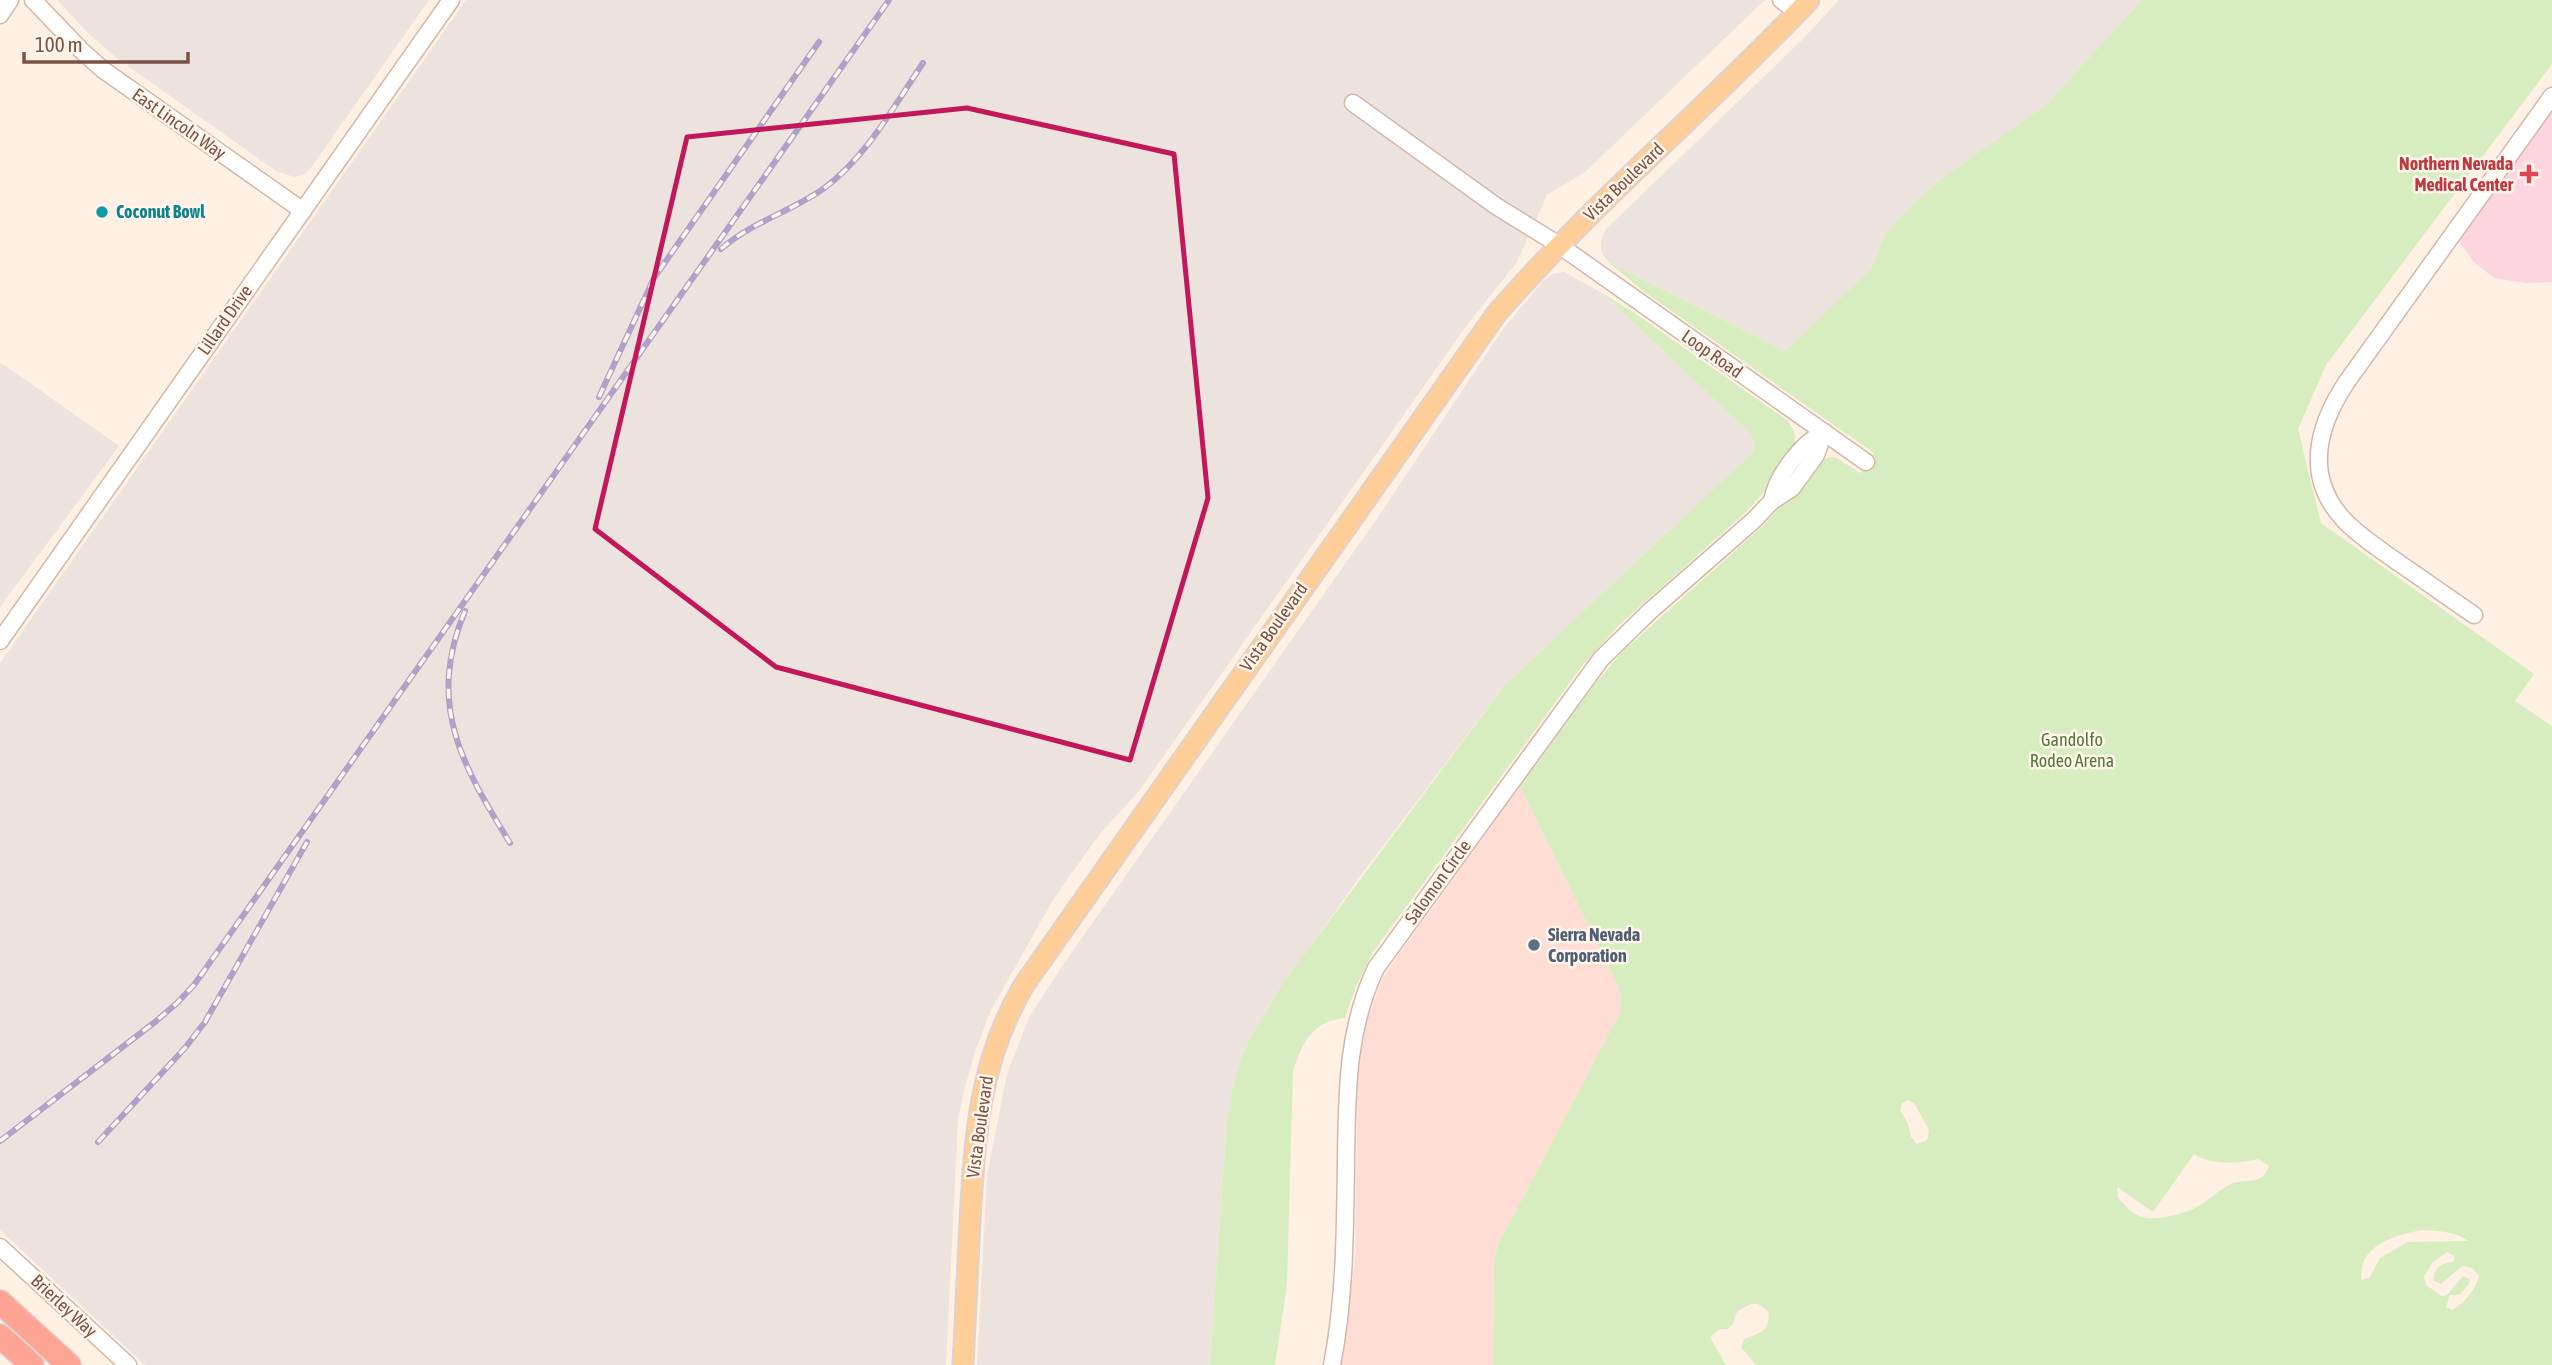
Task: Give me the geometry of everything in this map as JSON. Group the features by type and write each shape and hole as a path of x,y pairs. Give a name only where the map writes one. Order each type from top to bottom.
{"highway":[{"path":"0,1294 44,1343"},
{"path":"0,1302 69,1365"},
{"path":"0,1336 32,1365"}],"main road":[{"name":"Vista Boulevard","path":"963,1365 978,1111 992,1053 1014,1001 1059,932 1497,313 1559,246 1804,6"}],"street":[{"path":"0,15 10,0"},
{"name":"East Lincoln Way","path":"33,0 102,69 303,211"},
{"name":"Lillard Drive","path":"0,641 451,0"},
{"path":"1782,0 1804,6"},
{"path":"2474,615 2369,541 2342,518 2320,473 2319,443 2327,414 2346,383 2552,96"},
{"name":"Loop Road","path":"1353,103 1496,206 1559,246 1866,461"},
{"name":"Salomon Circle","path":"1332,1365 1345,1269 1349,1055 1359,1008 1376,968 1601,659 1772,501 1792,488 1816,455 1824,432"},
{"name":"Brierley Way","path":"0,1248 128,1365"}],"highlighted area":[{"path":"967,108 1174,154 1208,498 1130,760 776,667 595,529 687,137"}],"shaded area":[{"path":"57,0 429,0 310,169 303,175 294,177 276,171 118,59 90,35"},
{"path":"466,0 1765,0 1585,172 1547,195 1517,262 1467,325 1139,791 1099,835 1054,898 991,1010 964,1090 958,1119 946,1365 145,1365 0,1230 0,663"},
{"path":"1839,0 2142,0 2046,105 1946,175 1914,203 1885,234 1871,269 1785,351 1608,262 1601,251 1601,242 1605,230 1803,39"},
{"name":"Northern Nevada Medical Center","path":"2552,108 2552,282 2526,283 2494,278 2474,262 2458,240"},
{"path":"1564,272 1602,293 1748,431 1755,445 1753,452 1505,685 1361,875 1269,1005 1243,1054 1227,1119 1210,1365 977,1365 987,1175 1007,1074 1029,1018 1060,969 1376,520 1501,332 1542,282 1552,274"},
{"path":"0,362 119,446 0,607"},
{"path":"1520,787 1618,986 1621,996 1619,1014 1498,1245 1494,1260 1493,1365 1342,1365 1355,1259 1358,1064 1367,1019 1382,980 1392,964"}],"green space":[{"name":"Gandolfo Rodeo Arena","path":"2142,0 2552,0 2552,64 2326,365 2298,429 2321,523 2534,674 2515,701 2552,726 2552,1365 1756,1365 1741,1347 1744,1339 1765,1328 1769,1313 1754,1304 1737,1312 1728,1329 1720,1329 1710,1337 1726,1365 1493,1365 1494,1260 1498,1245 1619,1014 1621,996 1520,787 1593,686 1622,652 1764,525 1817,462 1831,457 1837,458 1860,473 1874,453 1646,293 1608,262 1785,351 1871,269 1885,234 1914,203 1946,175 2046,105","holes":["1908,1100 1914,1103 1929,1130 1927,1140 1917,1144 1911,1137 1908,1124 1900,1110 1902,1103","2194,1154 2208,1160 2225,1162 2258,1159 2269,1166 2266,1173 2258,1179 2229,1185 2193,1209 2166,1217 2145,1218 2136,1215 2118,1198 2117,1187 2153,1212","2411,1232 2446,1232 2468,1241 2408,1242 2380,1258 2370,1277 2362,1280 2362,1268 2371,1251 2390,1239","2447,1252 2455,1257 2453,1262 2442,1265 2434,1273 2434,1281 2441,1284 2462,1266 2472,1268 2479,1276 2469,1296 2452,1310 2446,1307 2450,1295 2460,1295 2470,1282 2463,1276 2447,1295 2442,1296 2426,1285 2424,1276 2433,1262"]},
{"path":"1602,293 1788,421 1795,436 1793,449 1774,478 1746,512 1619,625 1582,666 1373,952 1355,989 1345,1018 1324,1023 1305,1042 1293,1071 1287,1285 1275,1365 1210,1365 1227,1119 1234,1082 1243,1054 1256,1028 1281,986 1505,685 1753,452 1754,441 1748,431"}],"railway":[{"path":"0,1141 155,1022 194,985 889,0"},
{"path":"599,397 654,278 819,42"},
{"path":"721,249 745,231 823,189 838,176 866,147 923,63"},
{"path":"465,611 454,644 449,676 449,705 464,760 510,843"},
{"path":"98,1142 185,1048 205,1022 307,842"}],"place":[{"name":"Northern Nevada Medical Center","path":"2529,174"},
{"name":"Coconut Bowl","path":"102,212"},
{"name":"Sierra Nevada Corporation","path":"1534,945"}]}
